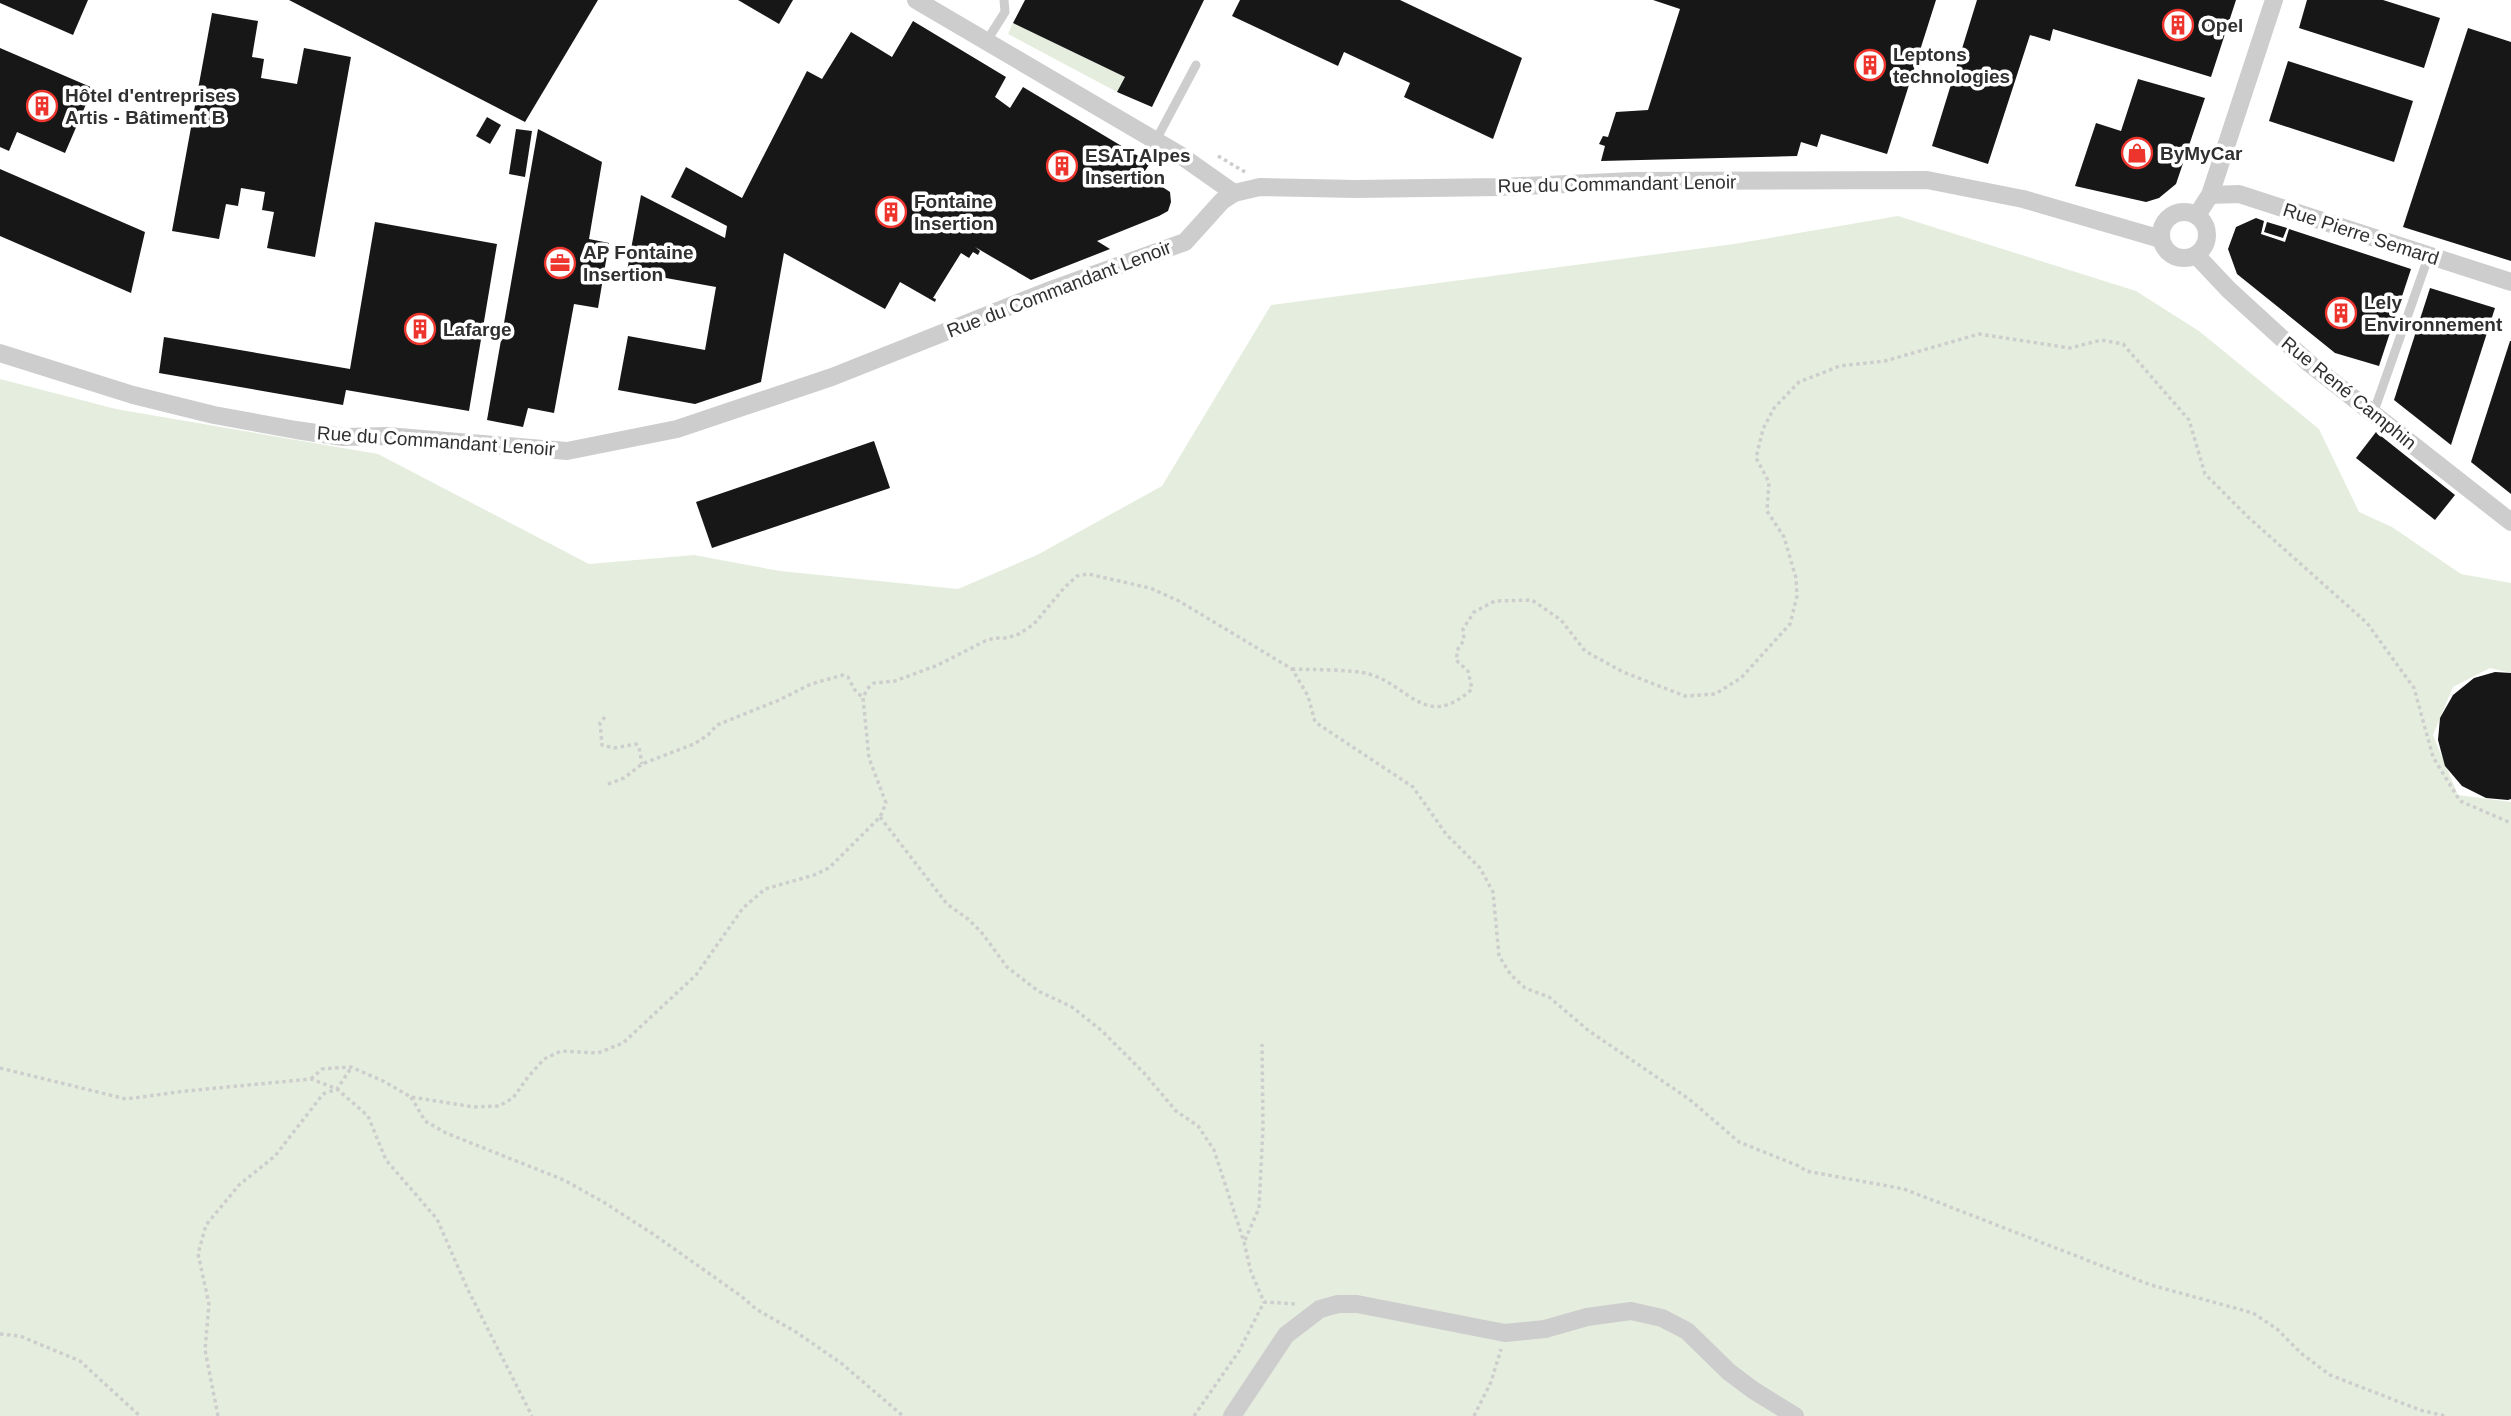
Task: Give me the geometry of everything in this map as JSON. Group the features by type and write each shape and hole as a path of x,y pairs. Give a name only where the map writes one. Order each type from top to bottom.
{"street":[{"path":"916,0 1156,140 1234,193"},
{"path":"2197,215 2210,195 2274,0"},
{"name":"Rue du Commandant Lenoir","path":"0,353 133,395 214,415 296,430 343,437 387,436 567,451 677,429 832,377 1048,291 1185,242 1213,210 1234,193 1260,187 1356,189 1500,187 1633,181 1927,180 2023,199 2161,239"},
{"name":"Rue Pierre Semard","path":"2210,195 2239,194 2511,282"},
{"path":"2187,212 2197,215 2207,233 2203,248 2196,255 2185,258 2167,251 2161,239 2164,224 2174,214 2187,212"},
{"name":"Rue René Camphin","path":"2196,255 2229,290 2310,364 2511,522"},
{"path":"1232,1416 1286,1335 1320,1309 1338,1304 1357,1304 1505,1333 1545,1329 1587,1317 1631,1311 1662,1318 1687,1331 1753,1391 1795,1416"}],"lane":[{"path":"986,42 1005,12 1004,0"},
{"path":"1156,140 1196,65"},
{"path":"2373,414 2429,255"}],"path":[{"path":"312,1079 322,1069 351,1067 411,1097 474,1107 499,1105 513,1098 544,1059 561,1051 598,1053 623,1044 696,975 743,908 765,889 814,876 829,868 880,817 886,803 869,758 863,698 867,689 874,683 895,681 938,665 985,641 1019,634 1034,624 1077,576 1088,574 1150,588 1179,601 1292,669 1372,674 1410,698 1431,707 1457,703 1472,690 1468,671 1456,660 1458,649 1464,640 1463,629 1474,612 1495,601 1532,600 1561,620 1585,651 1623,672 1685,696 1715,694 1741,678 1790,624 1797,596 1796,578 1784,537 1767,511 1769,482 1756,458 1763,429 1774,408 1799,382 1840,366 1885,361 1979,334 2070,348 2101,340 2123,344 2189,420 2205,474 2248,517 2367,623 2414,688 2433,757 2460,801 2511,823"},
{"path":"1292,669 1308,696 1315,722 1413,787 1446,834 1480,868 1493,892 1499,956 1511,975 1525,988 1549,997 1589,1031 1689,1099 1739,1142 1806,1171 1904,1189 2151,1284 2253,1313 2277,1329 2302,1354 2330,1376 2420,1410 2445,1416"},
{"path":"608,784 624,778 642,764 694,744 717,726 821,680 848,677 863,698"},
{"path":"605,717 600,723 602,745 614,748 636,744 642,764"},
{"path":"880,817 947,904 982,933 1007,967 1038,991 1072,1007 1102,1031 1144,1073 1176,1111 1198,1126 1214,1150 1251,1272 1264,1301"},
{"path":"1244,1242 1259,1208 1263,1127 1262,1044"},
{"path":"218,1416 205,1350 209,1304 198,1254 206,1225 239,1185 275,1156 323,1094 337,1088 351,1067"},
{"path":"0,1069 126,1099 312,1079 337,1088 368,1116 386,1160 437,1219 468,1290 532,1416"},
{"path":"411,1097 425,1121 446,1133 564,1180 656,1236 741,1296 755,1309 796,1332 841,1363 903,1416"},
{"path":"1264,1301 1313,1305 1320,1309"},
{"path":"1194,1416 1239,1352 1264,1301"},
{"path":"1474,1416 1491,1382 1505,1333"},
{"path":"0,1334 20,1336 80,1361 140,1416"}],"green space":[{"path":"1013,23 1125,77 1117,92 1008,34"},
{"path":"1898,216 2136,291 2199,331 2319,429 2359,512 2392,527 2461,574 2511,583 2511,673 2490,668 2453,687 2433,735 2458,795 2511,802 2511,1416 0,1416 0,379 116,409 378,454 589,564 694,555 780,571 958,589 1037,555 1162,486 1271,305 1734,244"}],"building":[{"path":"0,0 88,0 73,35 0,3"},
{"path":"289,0 598,0 525,122"},
{"path":"738,0 793,0 779,24"},
{"path":"1025,0 1204,0 1152,107 1117,92 1125,77 1013,23"},
{"path":"1240,0 1400,0 1522,58 1493,139 1404,97 1410,83 1344,52 1338,66 1232,16"},
{"path":"1653,0 1936,0 1887,154 1821,134 1817,147 1801,142 1797,156 1601,161 1605,146 1599,144 1603,136 1608,137 1616,112 1648,110 1680,9"},
{"path":"1977,0 2236,0 2211,77 2053,29 2050,41 2030,35 1988,164 1932,146"},
{"path":"2307,0 2383,0 2440,18 2424,68 2299,28"},
{"path":"212,13 258,21 252,57 264,59 261,78 297,84 304,48 351,57 315,257 267,248 274,212 262,210 265,192 241,188 238,206 226,204 219,239 172,231"},
{"name":"Fontaine Insertion","path":"913,21 1006,77 995,97 1010,108 1023,87 1150,163 1143,174 1170,192 1168,211 1097,241 1110,249 1031,280 975,247 980,251 978,255 973,252 969,258 961,253 933,298 936,299 935,302 900,282 885,309 784,253 761,382 695,404 618,390 628,336 705,350 716,287 627,271 641,195 725,238 727,226 671,197 686,167 742,198 807,71 822,79 851,32 892,57"},
{"path":"2468,28 2511,42 2511,261 2403,227"},
{"name":"Hôtel d'entreprises Artis - Bâtiment B","path":"0,48 93,88 65,153 17,132 9,151 0,147"},
{"path":"2288,61 2413,101 2394,162 2269,121"},
{"name":"ByMyCar","path":"2138,79 2205,98 2176,184 2159,198 2146,202 2075,186 2096,123 2121,131"},
{"path":"487,117 501,125 490,144 476,136"},
{"path":"516,129 532,131 525,177 509,174"},
{"name":"AP Fontaine Insertion","path":"538,129 602,162 589,239 609,243 598,308 574,304 554,413 528,408 523,427 487,420"},
{"path":"0,169 145,232 131,293 0,236"},
{"name":"Lely Environnement","path":"2256,218 2264,221 2261,234 2285,242 2289,229 2411,269 2379,366 2335,353 2237,274 2228,249 2236,227"},
{"name":"Lafarge","path":"375,222 497,244 469,411 346,390 343,405 159,373 164,337 350,369"},
{"path":"2267,222 2287,228 2283,238 2264,232"},
{"name":"Lely Environnement","path":"2430,288 2495,308 2451,445 2394,400"},
{"path":"2511,341 2511,494 2471,462"},
{"path":"2376,432 2455,495 2435,520 2356,458"},
{"path":"874,441 890,488 712,548 696,502"},
{"path":"2495,672 2511,673 2511,799 2508,800 2486,798 2462,786 2445,766 2438,740 2440,718 2453,695 2474,678"}],"place":[{"name":"Opel","path":"2178,25"},
{"name":"Leptons technologies","path":"1870,65"},
{"name":"Hôtel d'entreprises Artis - Bâtiment B","path":"42,106"},
{"name":"ByMyCar","path":"2137,153"},
{"name":"ESAT Alpes Insertion","path":"1062,166"},
{"name":"Fontaine Insertion","path":"891,212"},
{"name":"AP Fontaine Insertion","path":"560,263"},
{"name":"Lely Environnement","path":"2341,313"},
{"name":"Lafarge","path":"420,329"}]}
